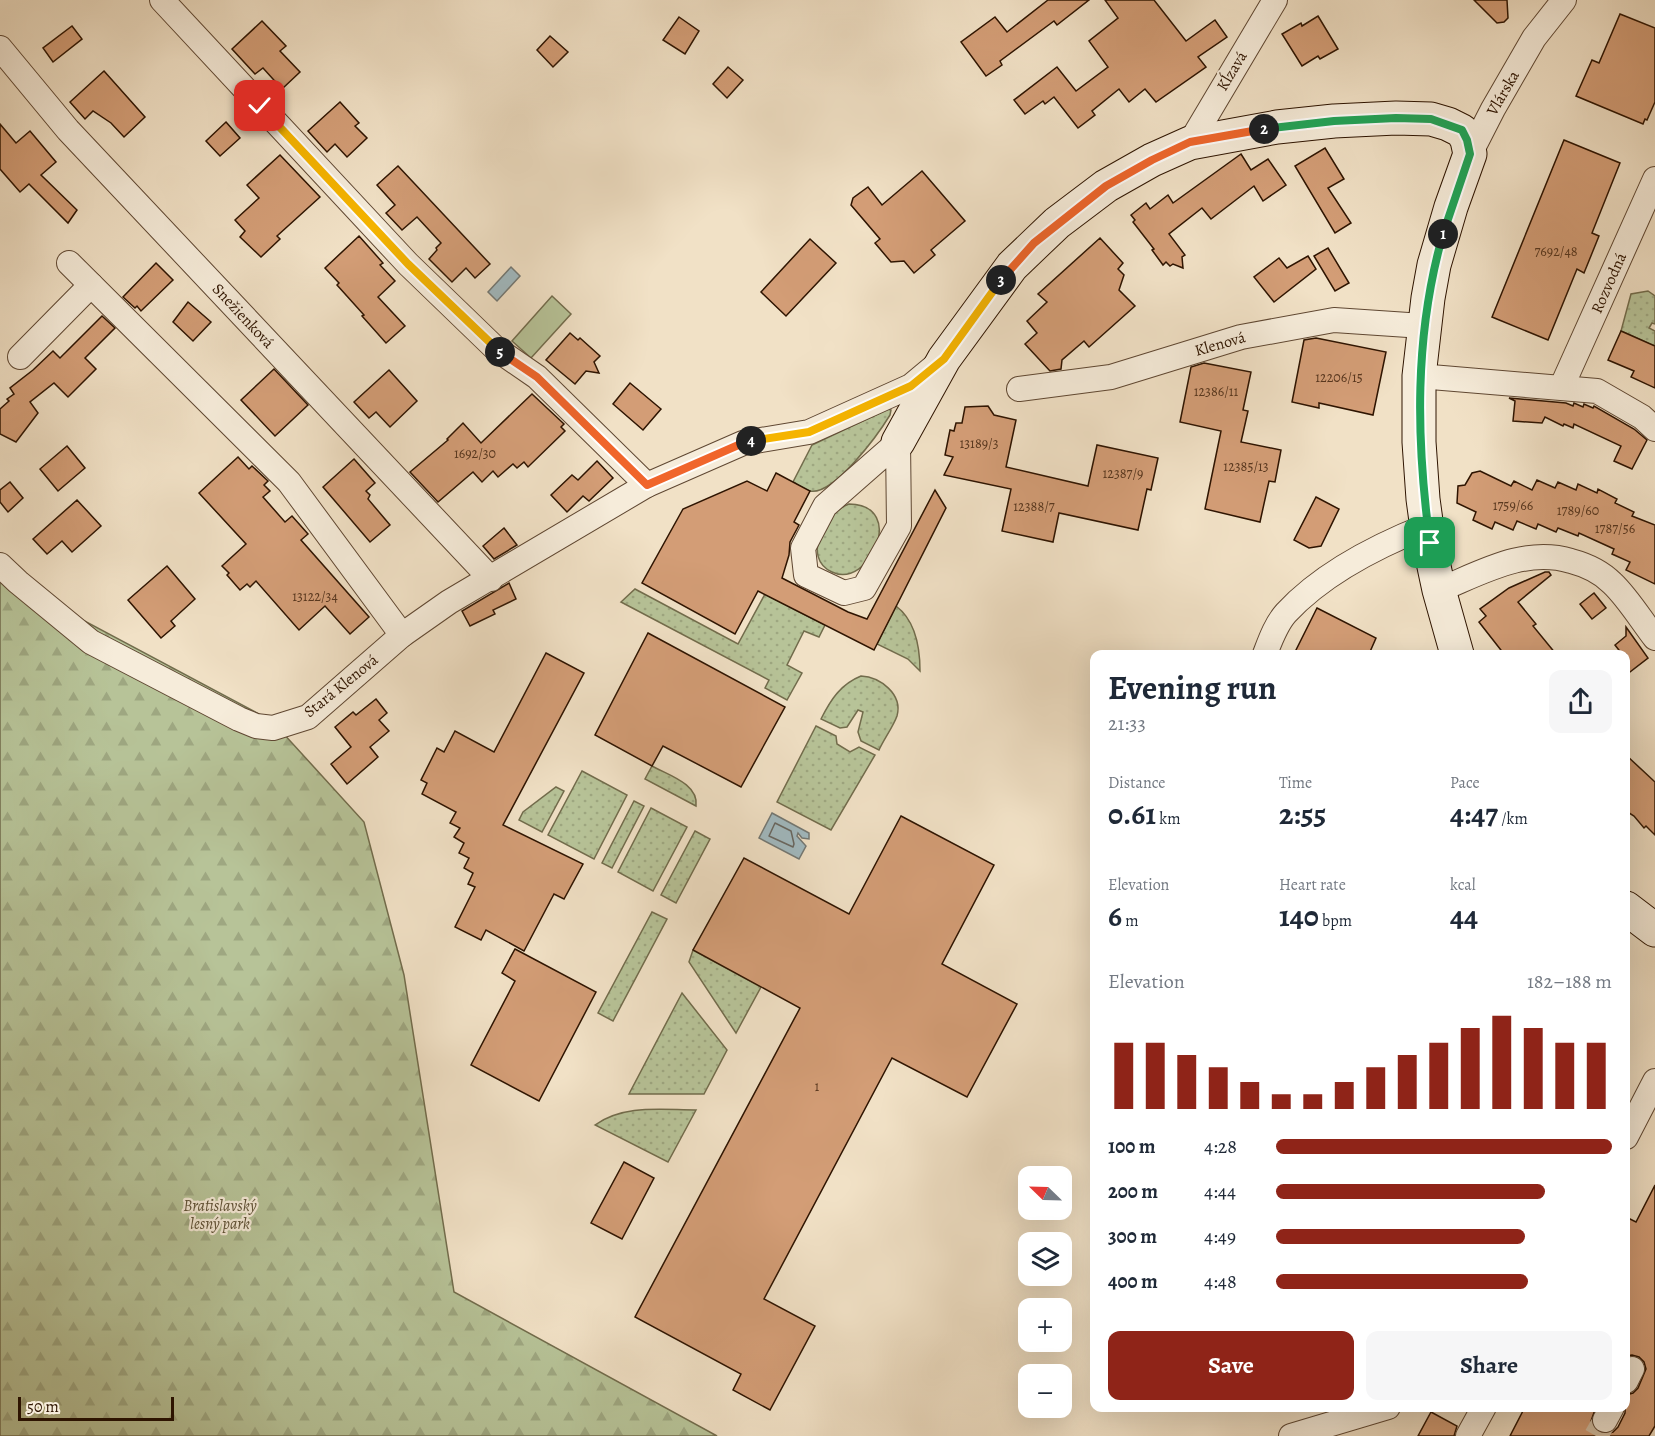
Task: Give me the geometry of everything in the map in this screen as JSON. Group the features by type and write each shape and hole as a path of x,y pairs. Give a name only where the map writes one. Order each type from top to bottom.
{"street":[{"path":"162,0 408,264 495,348 537,377 647,485"},
{"name":"Kĺzavá","path":"1190,142 1275,0"},
{"name":"Vlárska","path":"1456,650 1439,590 1427,526 1419,442 1419,376 1423,326 1434,265 1470,154 1534,38 1564,0"},
{"name":"Snežienková","path":"0,48 38,97 68,130 491,579"},
{"name":"Stará Klenová","path":"0,565 91,642 201,701 256,726 273,728 308,717 402,635 448,603 647,485 743,443 809,432 911,386 944,359 1012,266 1034,243 1106,186 1152,160 1190,142 1276,127 1334,121 1431,119 1462,130 1470,154"},
{"name":"Rozvodná","path":"1562,387 1655,179"},
{"path":"69,263 289,482 402,635"},
{"path":"20,357 91,285"},
{"name":"Klenová","path":"1019,389 1111,378 1241,337 1334,320 1423,326"},
{"path":"898,442 899,526 864,588 844,593 806,575 803,548 825,506 898,442 944,359"},
{"path":"1419,376 1597,391 1642,417 1655,429"},
{"path":"1267,650 1285,614 1328,576 1407,534 1427,526"},
{"path":"1439,590 1506,562 1533,557 1557,557 1598,572 1612,583 1655,638"},
{"path":"1630,911 1655,930"},
{"path":"1630,1129 1655,1081"},
{"path":"1291,1436 1371,1412"},
{"path":"1468,1436 1481,1412"}],"green space":[{"path":"1648,291 1655,296 1655,324 1652,323 1649,328 1655,331 1655,346 1621,331 1631,294"},
{"path":"552,296 571,314 531,358 512,341"},
{"path":"888,409 891,410 890,415 876,435 855,462 831,484 820,490 810,491 793,482 812,445"},
{"path":"849,504 867,508 876,518 879,531 876,545 869,559 859,569 846,574 832,572 823,565 818,557 817,546 825,525 840,509"},
{"name":"Bratislavský lesný park","path":"0,576 272,721 364,822 404,975 454,1292 717,1436 0,1436"},
{"path":"635,589 738,644 765,594 825,625 819,637 804,631 787,665 802,673 787,700 765,688 769,680 621,602"},
{"path":"896,606 908,619 916,635 920,671 908,659 877,644"},
{"path":"861,676 882,683 897,701 897,716 879,750 861,741 858,732 863,712 858,710 847,727 840,728 821,719 837,693 848,683"},
{"path":"816,726 836,736 837,744 850,752 859,747 875,755 831,830 777,802"},
{"path":"652,766 688,786 696,798 696,806 645,779"},
{"path":"582,771 627,795 594,859 548,835"},
{"path":"556,787 564,791 542,832 519,820 523,812"},
{"path":"634,801 644,806 612,868 602,863"},
{"path":"651,808 687,827 653,891 618,872"},
{"path":"695,831 710,839 676,903 661,895"},
{"path":"652,912 667,919 613,1021 598,1013"},
{"path":"693,950 761,987 736,1033 689,962"},
{"path":"682,993 727,1050 704,1094 629,1094"},
{"path":"696,1110 668,1162 595,1125 606,1118 631,1111"}],"water":[{"path":"511,267 520,276 497,301 488,292"},
{"path":"772,813 809,833 809,839 802,838 798,833 797,836 806,846 799,859 759,838"}],"building":[{"path":"1048,0 1089,0 1057,25 1054,21 1000,61 1002,65 986,76 961,42 995,17 1007,32"},
{"path":"1105,0 1154,0 1186,41 1215,20 1227,37 1198,57 1206,67 1156,102 1145,89 1129,102 1119,89 1092,111 1095,115 1078,128 1054,97 1045,104 1043,101 1025,114 1014,100 1057,67 1076,91 1108,67 1089,41 1118,18"},
{"path":"1474,0 1507,0 1508,18 1504,22 1497,23"},
{"path":"1620,14 1655,28 1655,102 1643,124 1576,96 1592,60 1599,63"},
{"path":"1318,16 1338,49 1320,59 1318,56 1302,66 1282,34"},
{"path":"679,17 699,31 685,54 663,40"},
{"path":"262,21 286,46 280,51 300,72 282,89 263,68 255,74 232,49"},
{"path":"72,26 82,39 53,62 43,48"},
{"path":"550,36 568,52 553,67 537,50"},
{"path":"728,67 743,80 727,98 713,84"},
{"path":"104,71 145,117 124,137 111,123 93,111 85,119 70,102"},
{"path":"340,102 359,123 355,126 367,138 347,157 335,144 327,152 308,131"},
{"path":"226,122 240,138 220,156 206,141"},
{"path":"0,124 16,143 30,131 56,162 41,175 77,210 68,223 29,184 20,192 0,169"},
{"path":"1564,140 1620,163 1592,233 1599,236 1584,273 1577,269 1548,340 1492,317"},
{"path":"1325,148 1344,179 1328,188 1351,223 1335,233 1295,166"},
{"path":"1241,154 1251,170 1268,159 1286,185 1263,201 1254,186 1211,219 1202,208 1169,234 1185,255 1182,257 1183,268 1173,264 1170,266 1166,262 1163,265 1133,222 1135,220 1131,215 1146,203 1150,209 1168,195 1173,203"},
{"path":"280,155 320,197 277,236 280,239 261,257 240,237 245,231 235,220 259,198 247,185"},
{"path":"398,166 490,264 475,278 466,268 452,282 429,259 441,243 417,217 402,230 386,213 395,205 377,185"},
{"path":"922,171 965,221 931,250 935,255 914,273 904,261 891,262 875,243 880,239 851,205 853,198 868,187 882,205"},
{"path":"359,236 383,263 380,265 395,281 378,297 405,326 386,343 325,268"},
{"path":"1100,238 1123,263 1118,269 1124,275 1119,290 1135,306 1089,347 1084,341 1062,360 1061,369 1050,371 1025,344 1037,333 1027,321 1047,302 1038,294"},
{"path":"810,239 836,263 786,316 761,292"},
{"path":"1328,248 1349,283 1335,291 1314,256"},
{"path":"1308,256 1316,269 1274,302 1254,277 1279,258 1287,268"},
{"path":"156,263 173,280 141,311 123,297"},
{"path":"188,302 211,322 193,341 173,322"},
{"path":"102,316 115,328 85,358 96,369 68,397 54,383 30,402 38,413 16,442 0,434 0,409 14,394 10,388 53,351 60,358"},
{"path":"1621,331 1655,346 1655,388 1631,377 1634,371 1608,360"},
{"path":"570,333 578,340 580,338 600,356 594,362 599,373 586,371 575,384 546,360"},
{"path":"1316,338 1386,352 1373,415 1319,403 1319,408 1292,402 1304,340"},
{"path":"1204,363 1251,372 1243,410 1248,411 1241,442 1281,450 1275,482 1269,481 1260,522 1205,509 1221,431 1180,422 1191,367"},
{"path":"274,369 308,405 275,436 241,400"},
{"path":"389,370 417,401 390,427 376,412 369,418 354,402"},
{"path":"630,383 661,409 643,430 613,404"},
{"path":"532,394 564,424 561,427 565,431 528,467 524,462 517,468 513,464 498,477 493,471 482,482 473,472 438,502 410,472 448,440 463,423 481,443"},
{"path":"1509,398 1566,403 1573,406 1574,403 1583,407 1584,404 1593,408 1594,406 1634,429 1647,440 1632,469 1614,461 1621,446 1574,424 1573,428 1564,424 1563,426 1545,417 1542,423 1513,421 1515,401"},
{"path":"988,406 994,415 1016,420 1006,467 1088,486 1097,445 1158,458 1151,490 1147,489 1138,530 1059,513 1053,542 1002,531 1011,489 944,475 953,457 945,455 950,430 954,431 956,423 962,423 965,407"},
{"path":"67,446 85,468 58,491 40,469"},
{"path":"238,457 249,469 252,466 268,481 264,485 270,491 263,497 285,522 292,516 308,534 301,540 369,617 350,634 325,606 299,630 256,581 250,587 247,584 240,590 227,575 229,573 222,566 246,544 199,493"},
{"path":"354,459 375,483 366,491 370,495 368,499 390,525 370,542 323,487"},
{"path":"597,461 613,478 589,501 583,496 567,512 551,495 572,475 578,480"},
{"path":"1480,471 1511,486 1514,481 1532,490 1537,480 1555,488 1558,482 1576,490 1578,484 1597,493 1598,489 1617,499 1615,503 1634,512 1632,516 1655,525 1655,584 1626,570 1630,562 1612,554 1614,549 1579,533 1578,536 1558,528 1556,532 1538,524 1536,529 1517,521 1513,530 1495,522 1492,529 1473,520 1476,512 1457,503 1458,486 1465,485 1472,473"},
{"path":"776,473 810,491 794,522 799,525 790,542 789,555 782,578 848,612 867,619 935,490 946,508 874,650 758,591 735,634 642,583 683,509 747,481 767,491"},
{"path":"10,482 23,498 8,512 0,502 0,490"},
{"path":"1316,497 1339,509 1321,546 1309,548 1294,540"},
{"path":"77,500 101,526 72,552 62,541 47,554 33,539"},
{"path":"504,528 517,545 494,559 483,546"},
{"path":"167,566 195,599 171,621 175,626 161,638 128,600"},
{"path":"1549,572 1551,575 1518,602 1536,624 1533,626 1553,650 1501,650 1479,622 1486,616 1480,609 1509,588"},
{"path":"509,583 516,599 493,610 495,614 470,626 462,611"},
{"path":"1594,593 1606,608 1592,619 1580,604"},
{"path":"1317,608 1376,638 1371,650 1296,650"},
{"path":"1626,627 1648,658 1630,672 1630,650 1619,650 1615,645 1626,636"},
{"path":"648,633 785,707 741,787 663,746 652,766 595,735"},
{"path":"546,653 584,673 503,825 583,864 564,899 554,894 524,951 486,930 481,940 455,927 475,887 468,884 473,873 464,868 469,858 459,853 464,843 454,837 460,828 450,823 456,812 422,794 427,783 421,780 437,748 444,752 455,731 494,752"},
{"path":"376,699 387,713 379,720 389,731 370,747 378,757 347,784 331,764 351,747 335,727 353,712 356,715"},
{"path":"1630,759 1655,782 1655,835 1646,826 1644,828 1630,814"},
{"path":"901,816 994,865 942,964 1017,1004 967,1097 892,1058 764,1299 815,1326 770,1410 733,1390 741,1374 635,1317 800,1008 693,950 744,858 849,914"},
{"path":"515,949 596,992 539,1101 471,1065 515,981 502,973"},
{"path":"624,1162 654,1178 622,1239 591,1223"},
{"path":"1655,1185 1655,1426 1649,1436 1510,1436 1522,1412 1594,1412 1591,1421 1593,1428 1606,1434 1618,1427 1625,1412 1630,1412 1630,1394 1638,1388 1646,1369 1639,1357 1630,1355 1630,1219 1636,1222"},
{"path":"1431,1412 1457,1426 1454,1436 1418,1436"}],"tunnel":[{"path":"1596,1436 1605,1420"}],"route":[{"path":"260,106 408,264 495,348 537,377 647,485 743,443 809,432 911,386 944,359 1012,266 1034,243 1079,205 1106,186 1190,142 1276,127 1334,121 1396,118 1431,119 1448,124 1462,130 1470,154 1434,265 1423,326 1419,376 1419,442 1430,543"}]}
